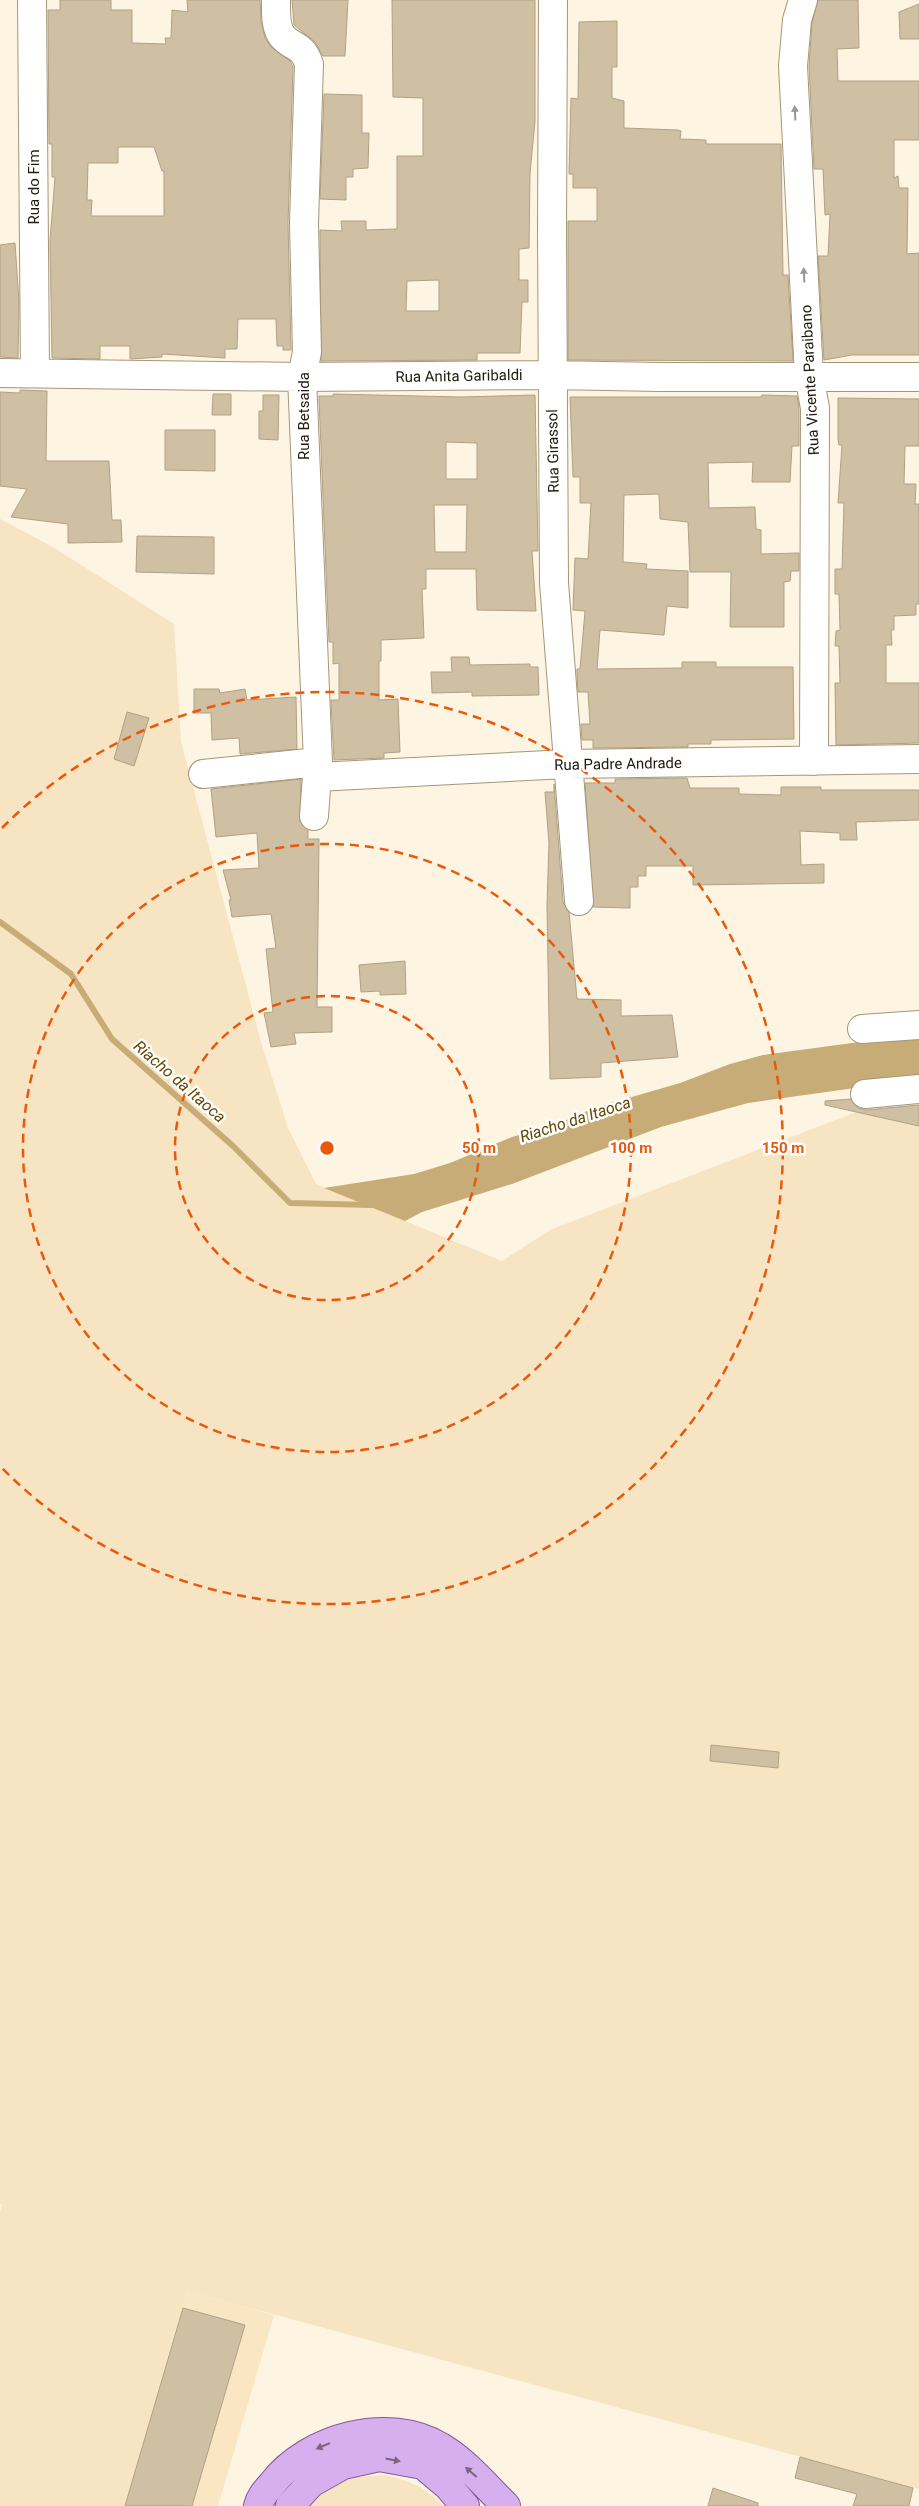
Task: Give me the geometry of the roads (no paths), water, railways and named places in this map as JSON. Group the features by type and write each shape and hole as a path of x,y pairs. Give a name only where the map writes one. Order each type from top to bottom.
{"main road":[{"path":"258,2506 260,2500 281,2472 321,2445 370,2432 401,2432 441,2446 475,2474 506,2506"},
{"path":"290,2506 311,2483 343,2465 379,2457 423,2466 448,2486 465,2506"}],"street":[{"name":"Rua do Fim","path":"32,0 34,373"},
{"name":"Rua Betsaida","path":"276,0 279,30 283,36 298,46 305,54 309,64 304,223 307,352 302,377 317,770 314,816"},
{"name":"Rua Girassol","path":"553,0 552,374 554,583 579,901"},
{"name":"Rua Vicente Paraibano","path":"803,0 797,20 793,66 809,376 815,408 814,761"},
{"name":"Rua Anita Garibaldi","path":"0,373 302,377 552,374 660,377 919,377"},
{"name":"Rua Padre Andrade","path":"203,774 567,764 919,759"},
{"path":"862,1029 919,1025"},
{"path":"865,1094 919,1089"}],"water":[{"path":"919,1034 919,1079 748,1103 661,1127 512,1184 422,1212 405,1221 324,1188 414,1174 450,1163 512,1137 562,1122 594,1108 680,1083 730,1064 763,1055"}],"waterway":[{"name":"Riacho da Itaoca","path":"0,922 71,974 112,1039 233,1146 290,1203 372,1205"}]}
